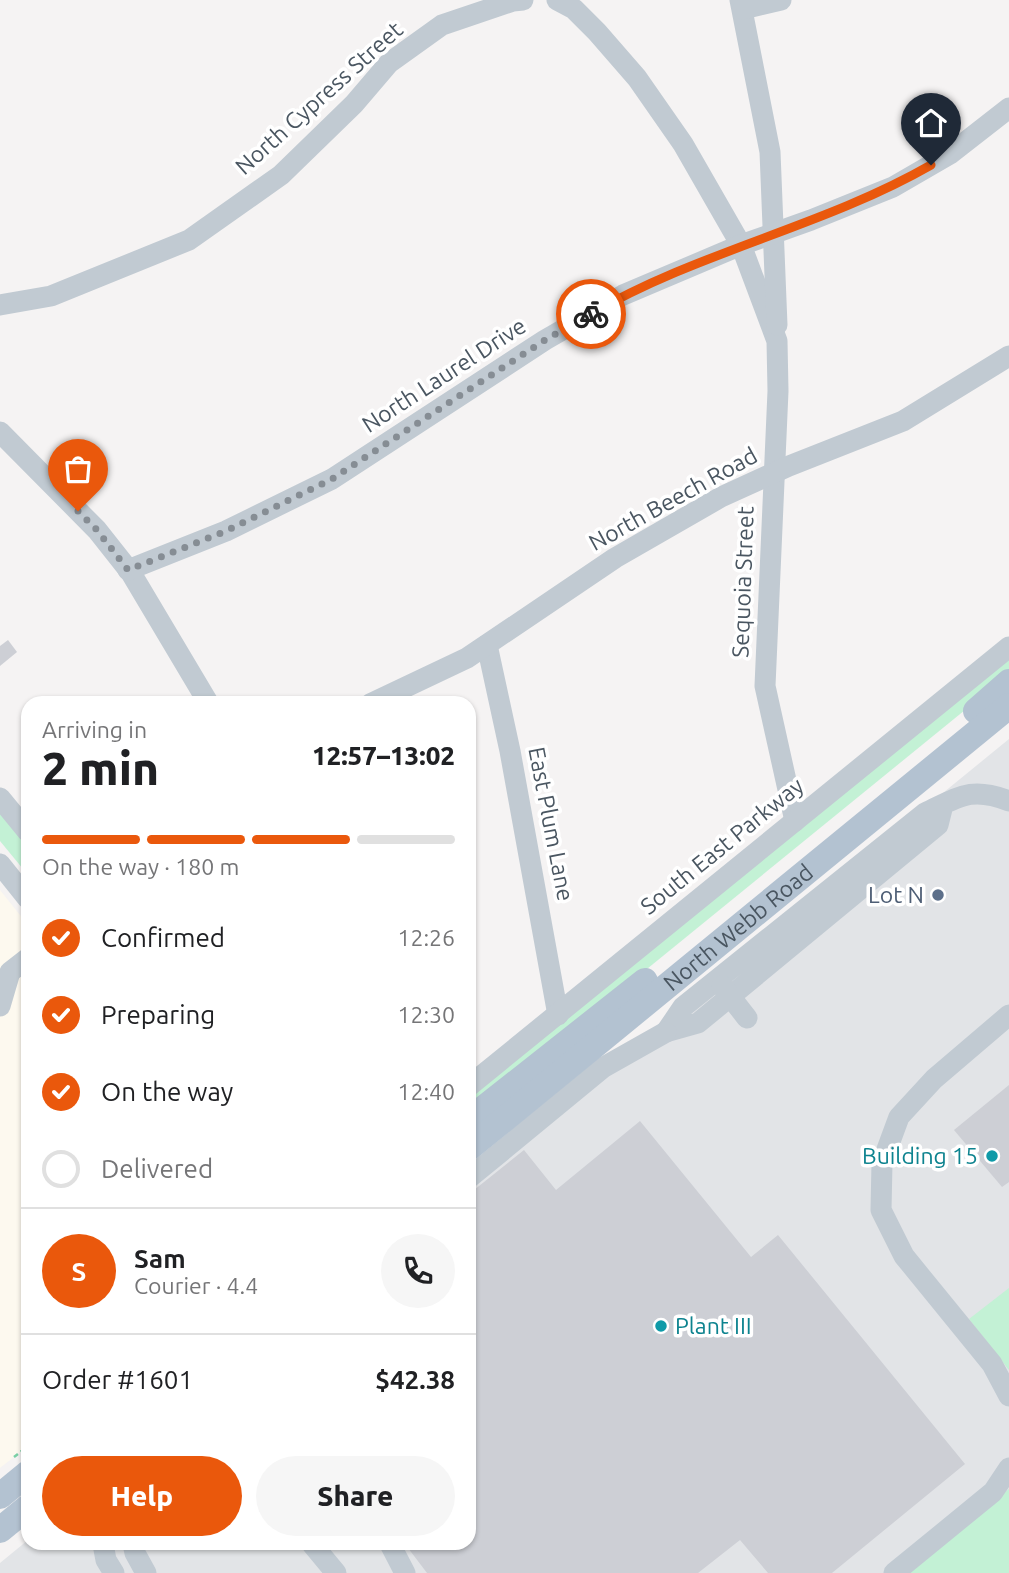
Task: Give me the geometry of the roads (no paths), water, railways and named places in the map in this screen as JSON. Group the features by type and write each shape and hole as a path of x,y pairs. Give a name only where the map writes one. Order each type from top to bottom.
{"main road":[{"name":"North Webb Road","path":"476,1115 1007,695"},
{"name":"North Webb Road","path":"476,1142 1007,695"},
{"path":"0,1496 21,1479"},
{"path":"0,1530 21,1513"}],"street":[{"name":"North Cypress Street","path":"2,311 51,296 189,240 281,174 354,104 389,63 442,24 523,0"},
{"name":"Sequoia Street","path":"557,0 574,9 636,78 683,144 741,245 777,341"},
{"path":"741,4 781,0"},
{"name":"Sequoia Street","path":"741,4 769,152 774,234 778,391 765,686 795,821"},
{"name":"North Laurel Drive","path":"128,570 226,531 332,479 545,340 623,295 741,245 893,187 950,155 1009,108"},
{"name":"North Beech Road","path":"387,696 467,658 615,558 721,497 903,421 1009,356"},
{"path":"0,432 97,530 128,570 204,696"},
{"name":"East Plum Lane","path":"488,645 513,764 558,1015"},
{"name":"South East Parkway","path":"476,1080 1009,647"},
{"path":"476,1172 604,1068 666,1032 683,1007 724,988 831,901 925,813 969,793 996,796 1009,801"},
{"path":"0,798 21,824"},
{"path":"0,864 21,890"},
{"path":"3,992 10,972 21,963"},
{"path":"3,992 21,982"},
{"path":"724,988 747,1018"},
{"path":"1009,1015 934,1079 899,1117 882,1163 881,1210 904,1256 992,1364 1009,1396"},
{"path":"894,1573 993,1492 1009,1468"},
{"path":"104,1550 106,1560 114,1573"},
{"path":"134,1550 146,1573"},
{"path":"317,1550 336,1573"},
{"path":"393,1550 405,1573"}],"place":[{"name":"Lot N","path":"938,895"},
{"name":"Building 15","path":"992,1156"},
{"name":"Plant III","path":"661,1326"}]}
